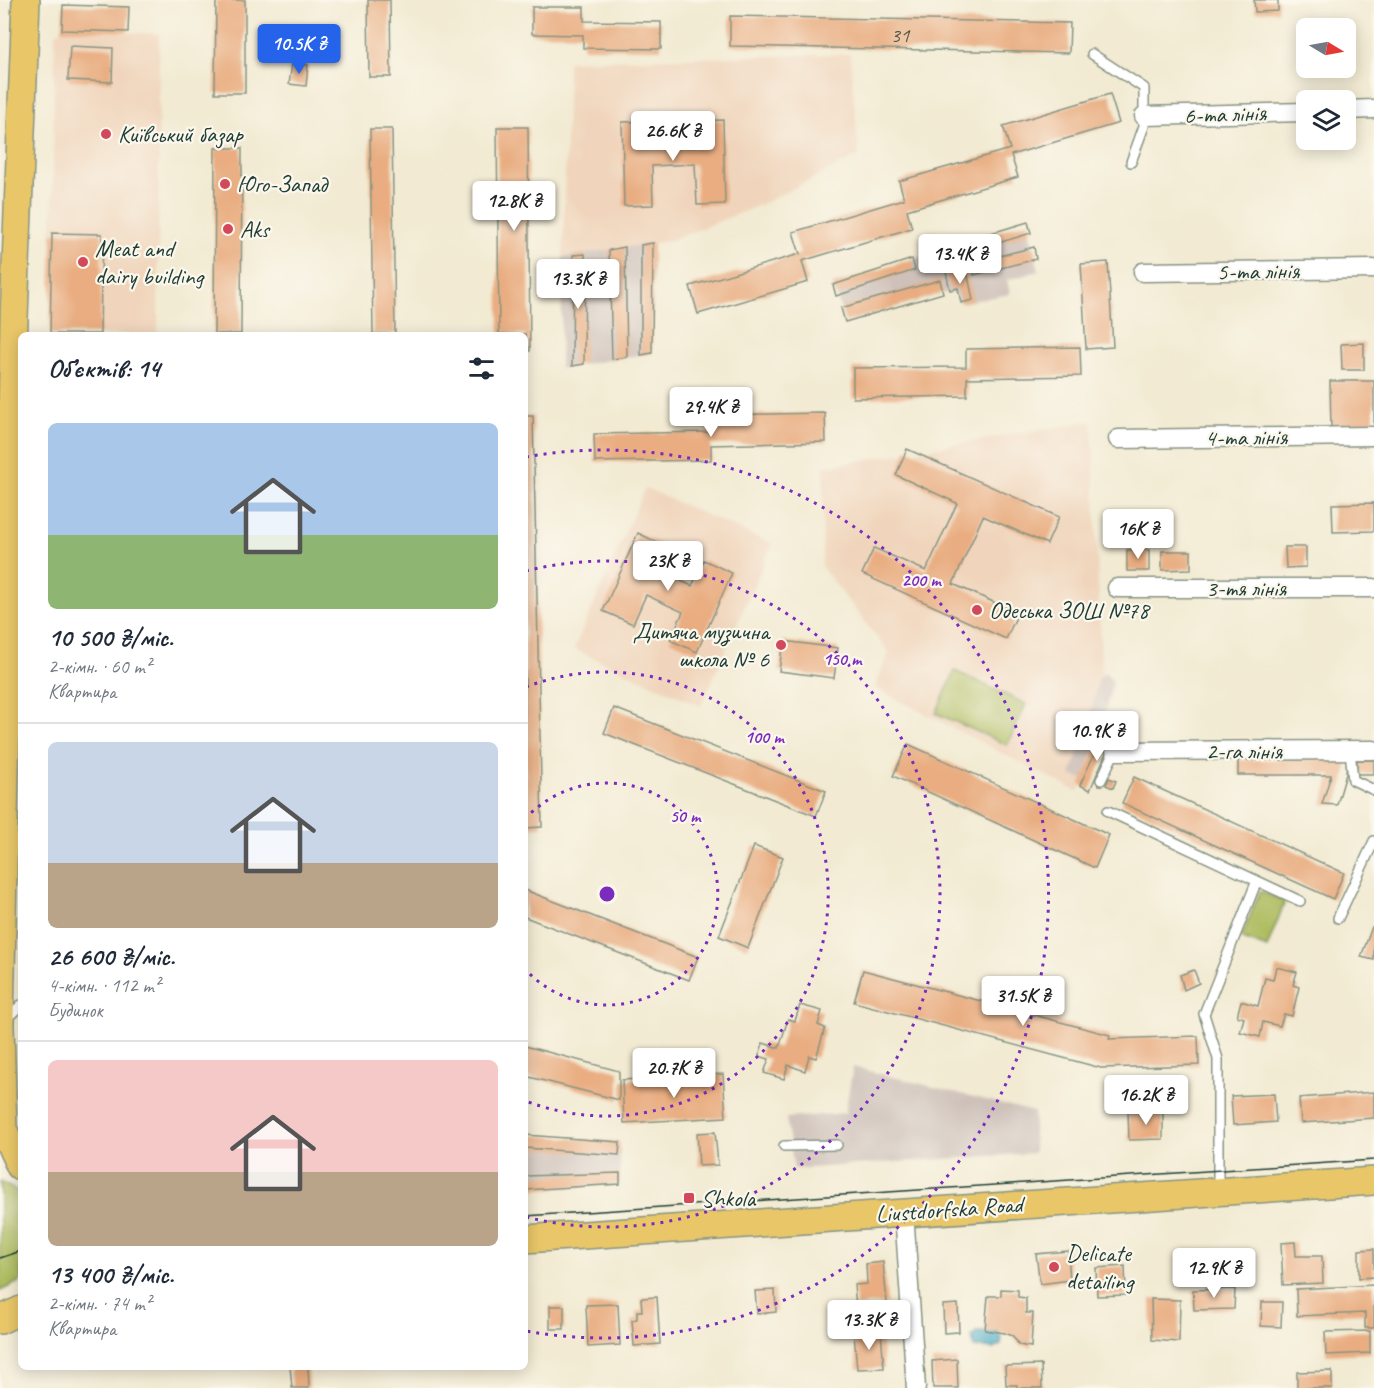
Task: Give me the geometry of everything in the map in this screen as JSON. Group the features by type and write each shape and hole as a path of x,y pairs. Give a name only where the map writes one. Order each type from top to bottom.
{"main road":[{"path":"14,1164 3,1129 0,1025 9,751 14,318 26,0"},
{"name":"Liustdorfska Road","path":"528,1239 1374,1181"},
{"path":"0,1320 18,1311"}],"street":[{"path":"1356,110 1374,109"},
{"name":"6-та лінія","path":"1144,116 1296,112"},
{"name":"5-та лінія","path":"1143,272 1374,269"},
{"name":"4-та лінія","path":"1118,439 1374,436"},
{"name":"3-тя лінія","path":"1118,588 1374,588"},
{"name":"2-га лінія","path":"1115,751 1374,750"},
{"path":"904,1212 916,1388"}],"lane":[{"path":"1092,54 1144,88 1144,126 1131,162"},
{"path":"1350,750 1353,780 1374,790"},
{"path":"1101,780 1115,751"},
{"path":"1108,811 1300,901"},
{"path":"1338,918 1374,841"},
{"path":"1218,1191 1218,1059 1204,1014 1256,882"},
{"path":"0,1025 18,1008"},
{"path":"784,1146 837,1145"}],"shaded area":[{"name":"Київський базар","path":"62,30 159,34 158,332 100,332 102,234 52,233 55,34"},
{"path":"850,54 859,155 760,205 669,241 563,257 568,61"},
{"path":"1027,222 1039,271 1007,280 1010,294 961,303 955,293 943,293 845,322 833,285"},
{"path":"653,243 652,353 560,368 563,257"},
{"name":"Одеська ЗОШ №78","path":"1092,421 1104,733 1078,792 875,688 889,653 822,567 824,467"},
{"path":"645,488 772,544 701,706 574,649"},
{"path":"1105,672 1113,682 1096,745 1083,779 1071,775 1089,722 1098,680"},
{"path":"853,1067 1034,1112 1034,1153 794,1169 786,1118 845,1113"},
{"path":"528,1135 620,1142 620,1184 528,1190"}],"green space":[{"path":"955,671 1026,704 1007,745 936,713"},
{"path":"1260,891 1285,901 1267,948 1241,938"},
{"path":"0,1182 18,1191 18,1282 0,1291"}],"water":[{"path":"977,1332 998,1333 1002,1338 1001,1345 993,1349 974,1347 972,1337"}],"building":[{"path":"216,0 245,0 245,93 215,93"},
{"path":"368,0 390,0 391,77 369,77"},
{"path":"1254,0 1278,0 1278,11 1255,12"},
{"path":"63,5 129,7 128,32 62,30"},
{"path":"532,7 584,7 584,21 661,22 661,49 583,48 583,35 532,34"},
{"path":"730,16 1070,23 1069,53 730,46"},
{"path":"70,46 113,48 112,82 68,80"},
{"path":"292,64 308,65 306,86 289,84"},
{"path":"1110,94 1119,123 1011,155 1018,177 907,210 912,228 802,261 808,282 698,314 690,286 800,254 793,232 904,199 899,181 1010,149 1003,126"},
{"path":"723,120 725,204 697,205 695,164 652,166 653,205 624,206 622,122 651,121 651,148 695,147 694,121"},
{"path":"497,127 528,127 530,351 528,351 528,332 499,332"},
{"path":"370,129 392,129 395,332 373,332"},
{"path":"215,148 242,148 241,332 214,332"},
{"path":"1028,222 1031,233 969,252 965,241"},
{"path":"52,233 102,234 100,332 50,332"},
{"path":"653,243 652,353 641,355 641,245"},
{"path":"625,247 627,357 612,359 609,250"},
{"path":"1034,247 1036,259 974,275 972,263"},
{"path":"585,254 584,364 572,366 573,255"},
{"path":"912,259 915,270 836,296 833,285"},
{"path":"1108,262 1113,347 1086,349 1081,264"},
{"path":"958,269 958,273 967,271 973,300 961,303 958,288 950,290 946,272"},
{"path":"940,280 943,293 845,322 841,308"},
{"path":"1364,343 1364,370 1342,370 1341,344"},
{"path":"1080,347 1081,376 967,378 967,396 853,398 853,368 966,367 966,349"},
{"path":"1330,381 1374,381 1374,428 1331,429"},
{"path":"825,413 826,442 711,445 711,460 595,462 594,434 710,432 710,415"},
{"path":"528,416 533,416 542,827 528,828"},
{"path":"907,449 1059,517 1047,544 983,516 953,584 1018,613 1006,639 862,574 874,548 926,571 957,503 896,475"},
{"path":"1374,503 1374,531 1333,532 1332,504"},
{"path":"638,533 665,546 654,569 692,586 704,560 732,573 697,652 670,640 683,612 646,595 633,624 603,611"},
{"path":"1285,547 1306,547 1306,567 1286,568"},
{"path":"1127,550 1149,550 1149,571 1127,571"},
{"path":"1162,551 1191,551 1191,569 1162,570"},
{"path":"783,641 838,648 834,678 779,671"},
{"path":"614,708 826,791 816,816 604,733"},
{"path":"1104,733 1113,737 1090,790 1080,785"},
{"path":"908,744 1109,835 1095,868 893,776"},
{"path":"1347,759 1346,774 1337,805 1322,804 1331,775 1238,775 1238,760"},
{"path":"1357,760 1374,760 1374,774 1357,774"},
{"path":"1134,777 1344,873 1333,899 1122,803"},
{"path":"1109,778 1116,781 1113,788 1106,785"},
{"path":"754,846 783,857 748,948 719,936"},
{"path":"528,891 698,957 689,980 528,918"},
{"path":"1372,927 1374,927 1374,960 1361,957"},
{"path":"1276,967 1297,972 1293,985 1299,987 1292,1016 1284,1014 1280,1026 1263,1022 1260,1037 1240,1032 1244,1018 1237,1016 1241,1001 1258,1006 1265,978 1273,980"},
{"path":"863,970 1110,1035 1109,1039 1198,1036 1199,1065 1101,1068 854,1002"},
{"path":"1194,970 1199,983 1184,990 1180,975"},
{"path":"800,1005 822,1011 818,1025 825,1028 816,1058 809,1056 805,1071 788,1065 784,1079 764,1073 769,1059 759,1056 763,1043 779,1048 788,1019 795,1021"},
{"path":"528,1047 619,1071 619,1100 528,1077"},
{"path":"723,1074 726,1117 624,1123 622,1080"},
{"path":"1374,1092 1374,1118 1301,1123 1299,1098"},
{"path":"1274,1094 1276,1122 1233,1125 1231,1096"},
{"path":"1128,1112 1163,1112 1163,1139 1129,1140"},
{"path":"715,1132 718,1165 699,1166 697,1133"},
{"path":"528,1135 620,1142 619,1155 528,1148"},
{"path":"620,1173 620,1184 528,1190 528,1176"},
{"path":"1295,1242 1296,1256 1322,1256 1323,1283 1283,1285 1281,1243"},
{"path":"1374,1249 1374,1277 1359,1278 1359,1250"},
{"name":"Delicate detailing","path":"1068,1251 1070,1280 1040,1284 1036,1254"},
{"path":"883,1262 887,1303 856,1306 854,1285 867,1284 866,1264"},
{"path":"1125,1266 1126,1295 1097,1296 1096,1268"},
{"path":"1374,1285 1374,1328 1365,1328 1365,1313 1297,1316 1296,1289"},
{"path":"1001,1289 1018,1290 1018,1297 1026,1298 1026,1313 1033,1313 1031,1347 1019,1345 1013,1336 1005,1333 985,1330 988,1296 1001,1296"},
{"path":"1235,1289 1234,1309 1194,1310 1193,1290"},
{"path":"775,1290 776,1312 757,1314 755,1291"},
{"path":"657,1297 660,1344 634,1346 632,1320 637,1319 637,1311 642,1311 641,1298"},
{"path":"1151,1299 1180,1300 1179,1342 1152,1340"},
{"path":"1262,1302 1282,1302 1281,1327 1261,1326"},
{"path":"618,1304 620,1345 588,1347 586,1305"},
{"path":"958,1304 959,1332 944,1333 943,1305"},
{"path":"550,1306 564,1306 564,1329 550,1329"},
{"path":"1370,1331 1370,1353 1326,1355 1325,1332"},
{"path":"881,1332 884,1368 857,1369 854,1334"},
{"path":"957,1359 958,1388 933,1388 932,1361"},
{"path":"1041,1365 1042,1388 1017,1388 1017,1385 1006,1385 1005,1366"},
{"path":"290,1370 308,1370 309,1388 292,1388"},
{"path":"1332,1371 1332,1388 1297,1388 1297,1372"}],"tram line":[{"path":"528,1216 1374,1160"},
{"path":"0,1258 18,1252"}],"place":[{"name":"Київський базар","path":"106,134"},
{"name":"Юго-Запад","path":"225,184"},
{"name":"Aks","path":"228,229"},
{"name":"Meat and dairy building","path":"83,262"},
{"name":"Одеська ЗОШ №78","path":"977,610"},
{"name":"Дитяча музична школа № 6","path":"781,645"},
{"name":"Shkola","path":"689,1198"},
{"name":"Delicate detailing","path":"1054,1267"}]}
